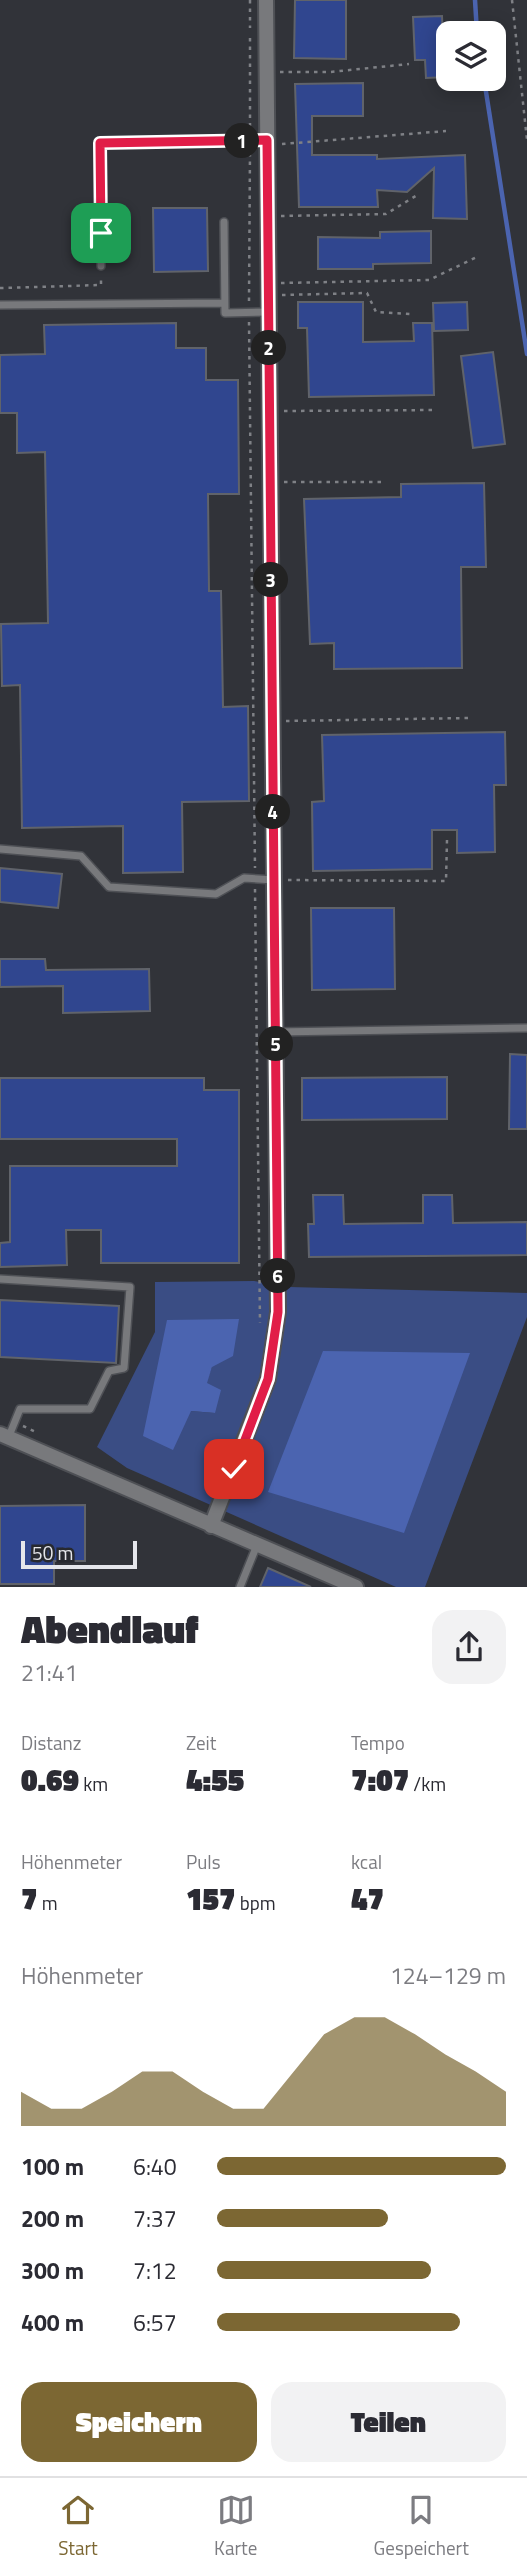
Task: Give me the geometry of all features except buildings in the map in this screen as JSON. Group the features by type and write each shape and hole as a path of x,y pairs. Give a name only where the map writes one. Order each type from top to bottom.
{"street":[{"path":"211,1526 268,1379 278,1312 266,0"},
{"path":"4,1435 356,1587"}],"lane":[{"path":"101,265 100,143 267,143"},
{"path":"224,222 225,313 269,312"},
{"path":"0,305 224,303"},
{"path":"0,849 81,856 109,887 216,894 244,878 274,880"},
{"path":"275,1032 527,1027"},
{"path":"0,1279 130,1287 124,1368 109,1371 90,1409 20,1409 4,1435"},
{"path":"240,1587 257,1545"}],"path":[{"path":"250,0 249,312 260,1323"},
{"path":"512,0 527,140"},
{"path":"267,72 330,72 409,64"},
{"path":"267,143 446,131"},
{"path":"268,216 386,214 419,194"},
{"path":"269,289 429,280 479,256"},
{"path":"0,288 101,285 101,265"},
{"path":"269,289 367,293 376,312 410,314"},
{"path":"270,411 435,410"},
{"path":"270,482 386,482"},
{"path":"272,721 468,718"},
{"path":"274,880 446,881 447,840"},
{"path":"15,1421 47,1437"}],"shaded area":[{"path":"254,1281 289,1287 527,1293 527,1317 425,1587 396,1587 127,1468 97,1447 155,1332 155,1282","holes":["167,1320 212,1367 206,1383 215,1413 191,1411"]},
{"path":"239,1319 233,1356 212,1367 207,1383 221,1390 215,1413 191,1411 173,1450 143,1436 167,1320"},
{"path":"323,1351 470,1353 404,1533 268,1492"}],"waterway":[{"path":"475,0 476,21"},
{"path":"486,91 527,354"}],"route":[{"path":"101,233 100,143 267,140 278,1312 268,1379 234,1469"}]}
